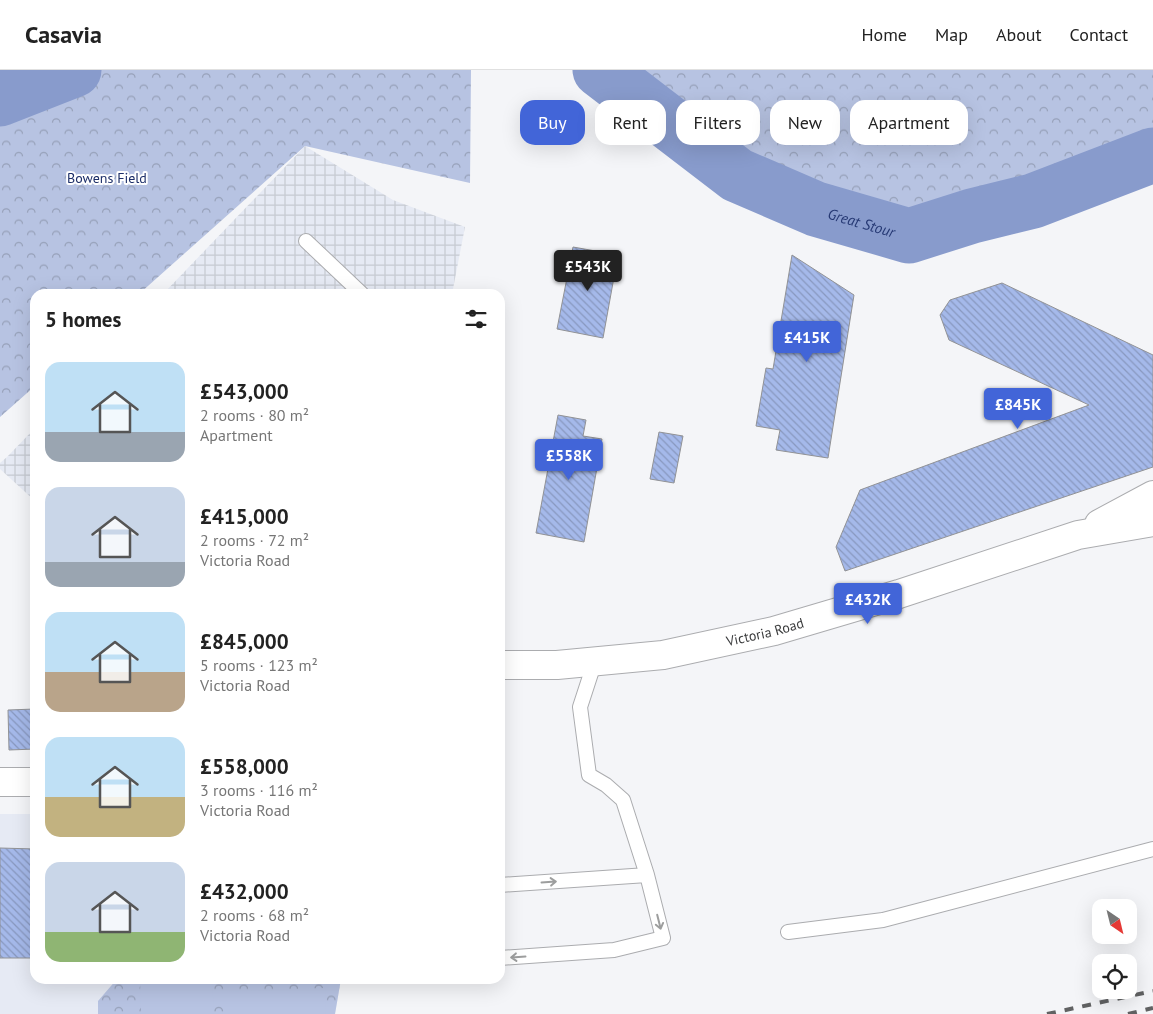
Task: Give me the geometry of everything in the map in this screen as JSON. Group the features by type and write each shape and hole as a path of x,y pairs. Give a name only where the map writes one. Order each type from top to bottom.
{"street":[{"name":"Victoria Road","path":"1078,535 1153,495"},
{"name":"Victoria Road","path":"505,665 557,665 663,655 774,631 1078,535 1153,522"},
{"path":"0,782 30,782"}],"lane":[{"path":"306,242 357,289"},
{"path":"505,958 614,950 663,938 647,875 623,800 606,785 589,775 580,707 595,662"},
{"path":"788,932 883,920 1153,849"},
{"path":"505,885 647,875"}],"shaded area":[{"path":"305,146 393,200 465,227 453,289 168,289"},
{"path":"30,433 30,496 0,469 0,463"},
{"path":"0,814 30,814 30,984 340,984 335,1014 0,1014"}],"green space":[{"name":"Bowens Field","path":"0,70 471,70 470,183 305,146 145,289 30,289 30,390 0,417"},
{"path":"620,70 1153,70 1153,138 958,209 914,220 883,217 820,195 743,161 721,145 760,145 760,100 676,100 676,111 666,104 666,100 661,100"},
{"path":"113,984 340,984 335,1014 98,1014 98,1001"},
{"path":"140,984 212,984 214,1014 141,1014"},
{"path":"325,988 326,1014 226,1014 226,992"}],"building":[{"path":"573,247 618,255 603,338 557,329"},
{"path":"792,255 854,295 828,458 776,450 780,430 756,426 766,368 773,369"},
{"path":"1002,283 1153,355 1153,467 845,571 836,547 860,490 1089,405 949,340 940,315 950,300"},
{"path":"558,415 586,420 583,436 602,439 584,542 536,533"},
{"path":"659,432 683,436 674,483 650,479"},
{"path":"30,709 30,749 9,750 8,710"},
{"path":"0,848 30,849 30,958 0,958"}],"waterway":[{"name":"Great Stour","path":"0,99 74,70"},
{"name":"Great Stour","path":"600,70 737,175 816,209 909,236 972,216 1033,201 1153,155"}],"railway":[{"path":"1047,1014 1153,991"},
{"path":"1128,1014 1153,1008"}]}
